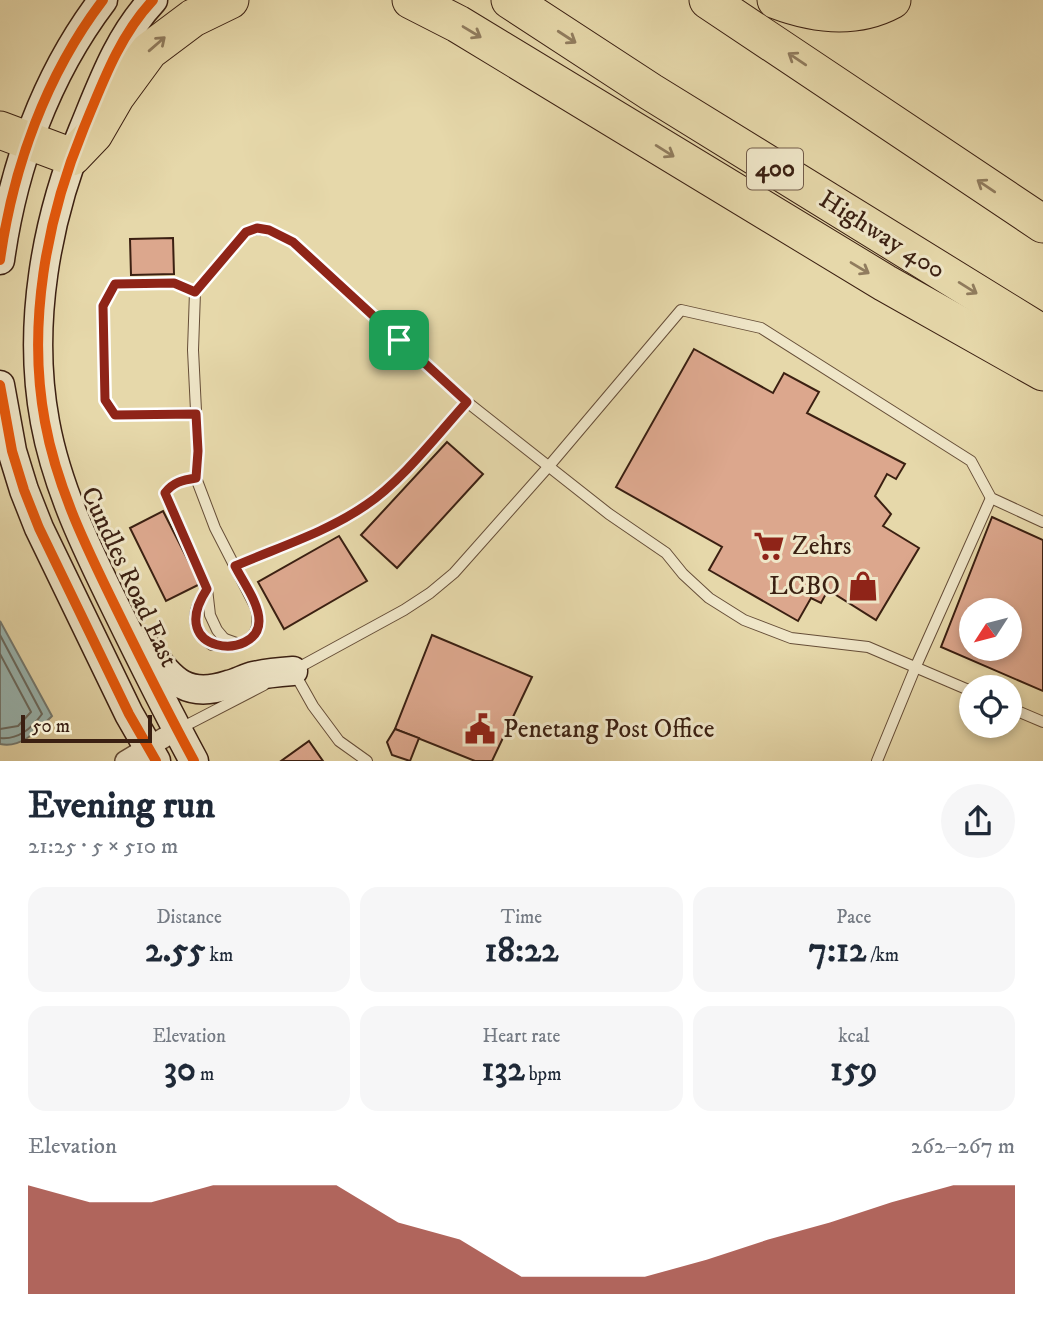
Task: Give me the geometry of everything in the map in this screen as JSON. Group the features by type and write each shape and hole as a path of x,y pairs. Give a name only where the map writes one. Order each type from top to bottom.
{"highway":[{"path":"14,135 72,156 94,134 149,51 193,18 230,0"},
{"path":"411,0 470,31 885,283 1043,372"},
{"name":"Highway 400","path":"510,0 663,100 1043,334"},
{"path":"708,0 1043,224"},
{"path":"776,0 822,13 859,12 892,0"}],"main road":[{"path":"0,260 14,135 49,90 103,0"},
{"name":"Cundles Road East","path":"153,0 135,21 117,52 72,156 53,223 42,300 39,346 44,419 63,488 83,542 194,761"},
{"path":"0,385 12,451 34,516 143,757"},
{"path":"114,605 132,625 163,670 176,682 190,688 212,690 253,676 293,671"}],"street":[{"path":"143,757 177,730"}],"lane":[{"path":"207,589 199,600 194,617 196,631 212,645 249,641 259,623 257,608 215,528 196,478 198,451 193,349 195,292 246,232 257,228 269,230 293,242 467,402 609,514 667,553 682,574 709,598 744,620 791,638 868,647 959,686"},
{"path":"195,292 174,283 115,284 103,306 105,400 115,415 196,414"},
{"path":"177,730 404,610 454,573 681,310 761,328 971,461 991,498 1043,522"},
{"path":"235,566 297,541 365,506 387,490 467,402"},
{"path":"196,478 181,481 169,487 165,493 207,589 210,615 217,630 231,643"},
{"path":"877,761 991,498"},
{"path":"293,671 313,706 339,741 367,761"},
{"path":"1022,713 1043,722"}],"water":[{"path":"0,621 52,716 29,737 8,745 0,744"}],"building":[{"path":"173,238 174,274 131,275 130,239"},
{"path":"694,349 773,393 784,373 819,392 807,413 905,464 896,479 887,474 875,496 891,514 883,526 919,548 876,620 828,590 821,603 811,598 798,621 709,570 722,547 616,487"},
{"path":"447,442 483,474 397,568 361,535"},
{"path":"163,511 200,584 166,601 130,528"},
{"path":"992,517 1043,540 1043,691 1022,682 1022,675 1006,675 976,662 1022,662 1022,598 960,598"},
{"path":"339,536 367,581 284,629 258,582"},
{"path":"959,601 959,655 941,647"},
{"path":"432,635 532,677 492,761 475,761 395,729"},
{"path":"395,729 419,738 410,761 392,755 387,742"},
{"path":"309,741 323,761 281,761"}],"cycle path":[{"path":"0,260 14,191 35,123 65,59 103,0"},
{"path":"153,0 130,29 112,61 70,164 50,236 43,273 38,348 40,385 50,447 74,518 126,629 194,761"},
{"path":"0,385 12,451 39,528 129,714 156,761"}],"place":[{"name":"Zehrs","path":"769,546"},
{"name":"LCBO","path":"863,586"},
{"name":"Penetang Post Office","path":"480,729"}],"route":[{"path":"257,228 269,230 293,242 399,340 467,402 387,490 365,506 297,541 235,566 257,608 259,623 249,641 239,645 212,645 196,631 194,617 199,600 207,589 165,493 169,487 181,481 196,478 196,414 115,415 105,400 103,306 115,284 174,283 195,292 246,232 257,228"}]}
